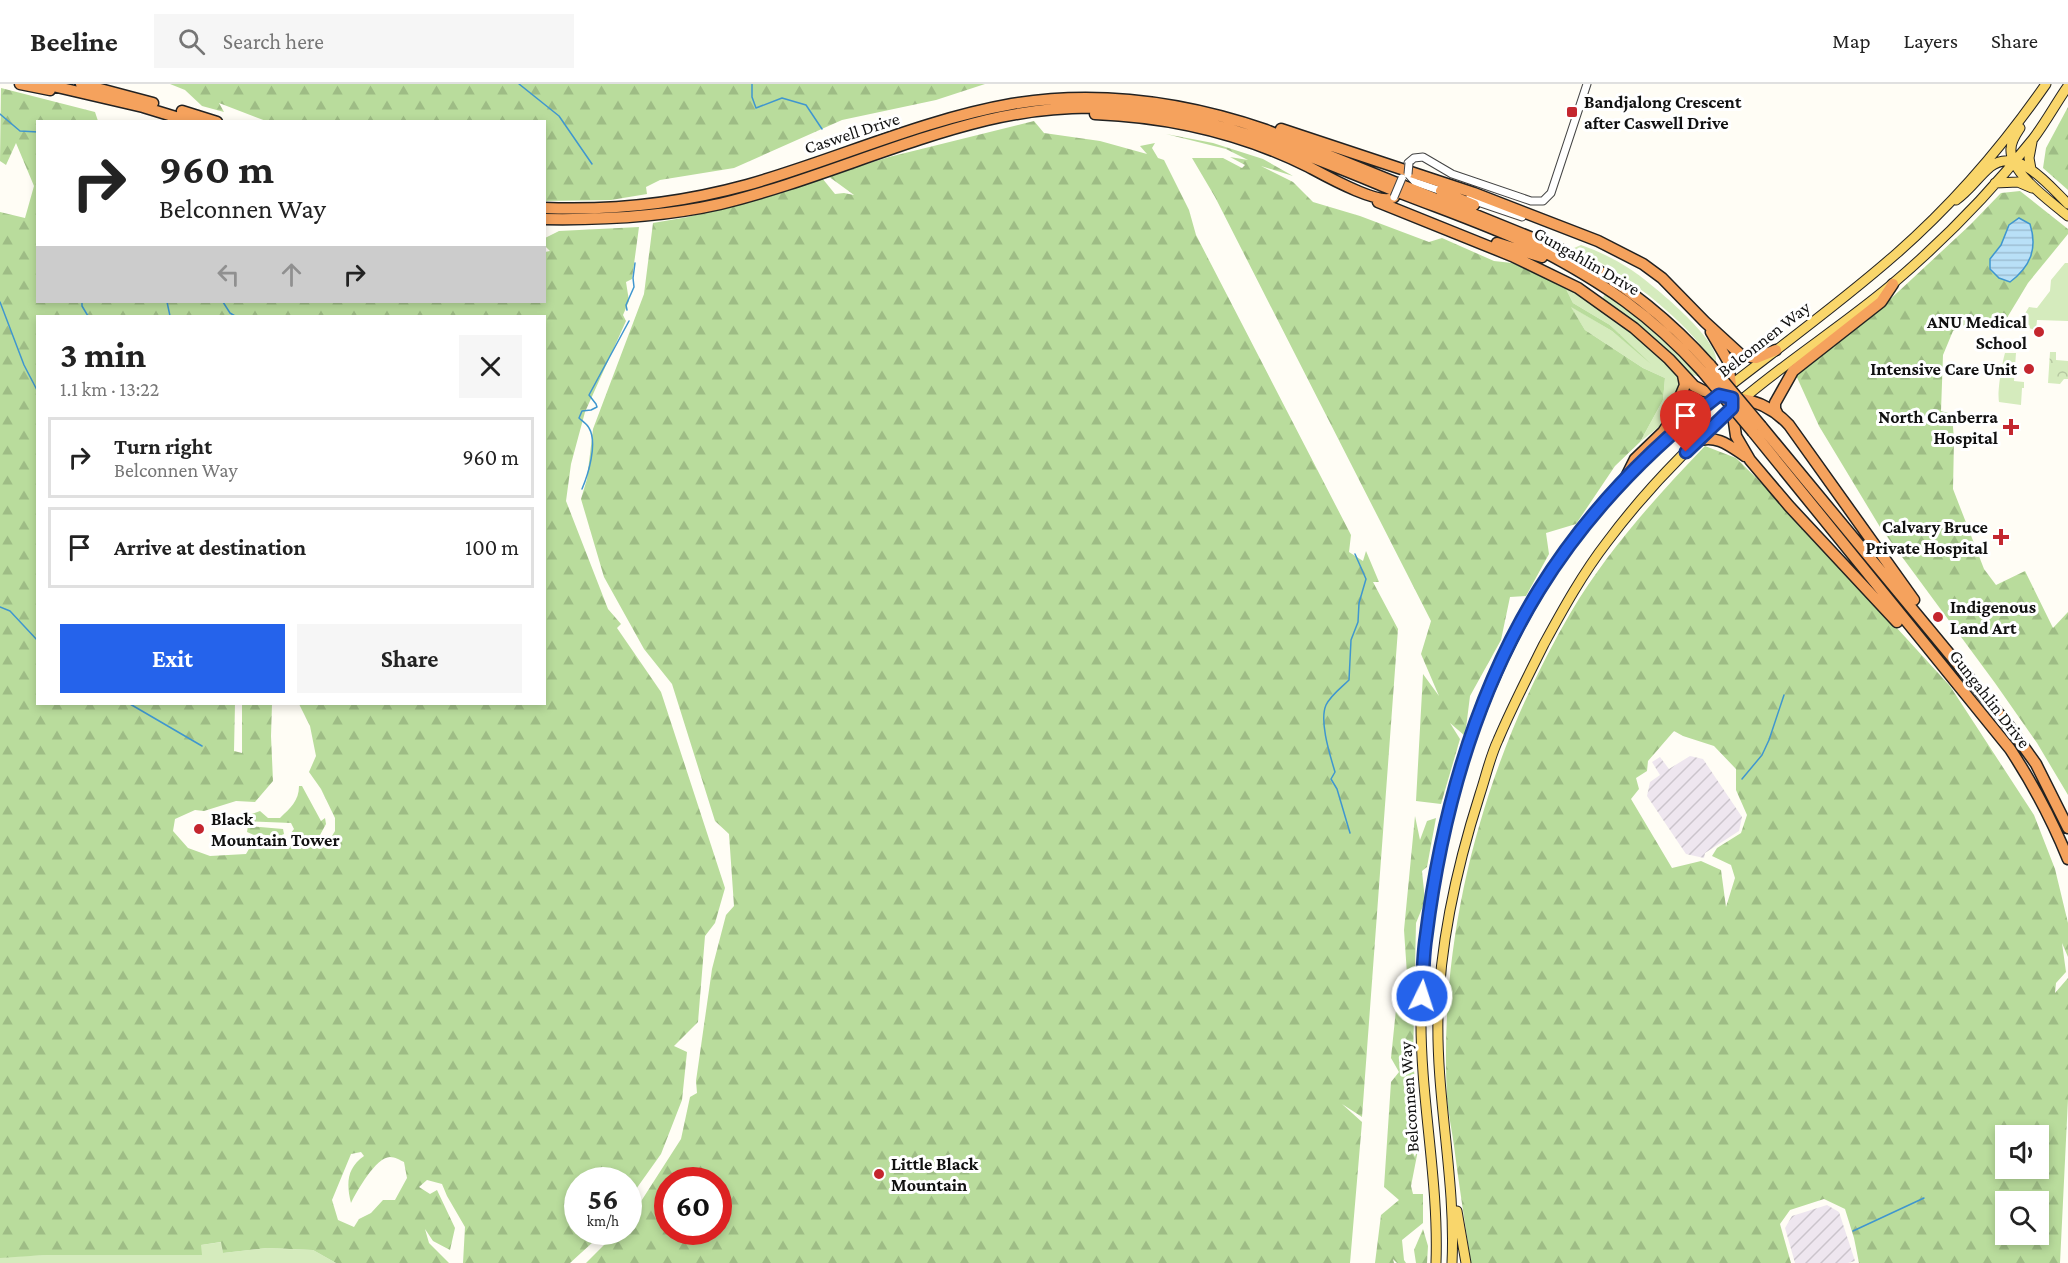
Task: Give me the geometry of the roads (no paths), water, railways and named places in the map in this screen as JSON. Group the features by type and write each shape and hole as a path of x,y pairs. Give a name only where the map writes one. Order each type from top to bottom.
{"highway":[{"path":"20,84 93,99 106,99"},
{"path":"44,84 185,120"},
{"path":"81,84 210,120"},
{"name":"Caswell Drive","path":"546,208 608,208 679,200 748,184 951,119 1012,104 1084,98 1170,104"},
{"path":"1170,104 1198,106 1305,137 1474,193 1598,241 1627,255 1656,274 1743,356 1758,358 1776,350"},
{"name":"Gungahlin Drive","path":"1170,104 1222,116 1266,130 1526,234 1603,272 1662,316 1968,674 2036,764 2068,828"},
{"name":"Gungahlin Drive","path":"917,141 987,120 1032,111 1102,107 1180,115 1237,130 1300,152 1515,239 1573,267 1638,309 1706,368"},
{"path":"917,141 1004,120 1051,115 1098,114 1143,118 1184,124 1248,142 1292,159 1353,188 1386,200 1394,197"},
{"name":"Caswell Drive","path":"546,219 607,219 675,212 720,203 805,179 917,141"},
{"path":"1292,159 1352,191 1502,252 1578,288 1634,328 1698,389 1719,395"},
{"path":"1441,191 1533,230 1588,260 1603,272"},
{"path":"1454,228 1573,267"},
{"path":"1893,284 1881,302 1793,371 1774,409 1795,432 1822,474 1968,674"},
{"path":"1705,322 1730,368 1731,385"},
{"path":"1685,377 1701,382 1715,377 1723,363 1719,346"},
{"path":"1626,477 1635,459 1663,432 1669,423 1684,388 1685,377"},
{"path":"1778,414 1758,403 1736,402 1733,425 1739,442 1750,460 1789,506 1966,694"},
{"path":"1739,442 1742,427 1750,417 1761,413 1778,414"},
{"name":"Gungahlin Drive","path":"1757,429 1886,598 2010,749 2047,810 2068,859"},
{"path":"1697,441 1706,438 1716,439 1750,460"}],"main road":[{"name":"Belconnen Way","path":"1436,1263 1436,1231 1421,1015 1426,937 1443,838 1472,734 1495,675 1515,633 1539,591 1579,533 1626,477 1682,424 1858,287 1898,253 1945,208 2028,109 2046,84"},
{"name":"Belconnen Way","path":"1452,1263 1453,1215 1441,1100 1438,1016 1444,941 1464,843 1496,744 1522,687 1564,607 1600,552 1646,495 1736,402 1893,284 1928,252 2014,162 2034,137 2068,86"},
{"path":"2028,109 2011,146 2011,157 2018,170 2068,216"},
{"path":"2031,169 2029,150 2034,137"},
{"path":"1945,208 1968,192 1991,166 2001,162 2014,162 2031,169 2068,204"},
{"path":"1995,183 2025,184 2044,196"},
{"path":"1731,385 1736,402"},
{"path":"1719,395 1736,402"},
{"path":"1428,1131 1439,1205 1442,1263"},
{"path":"1450,1182 1466,1263"}],"street":[{"path":"1578,288 1572,280 1539,263 1399,206 1394,201 1394,197 1409,163 1415,157 1422,157 1452,174 1531,201 1543,201 1551,193 1587,84"},
{"path":"1405,175 1415,182 1441,191 1598,241"}],"water":[{"path":"2019,218 2030,224 2033,242 2027,264 2010,282 1999,278 1990,269 1990,259 2001,245 2009,225"}],"waterway":[{"path":"519,84 559,116 592,164"},
{"path":"752,84 752,97 756,108 782,98 806,105 822,129"},
{"path":"0,114 20,131 36,132"},
{"path":"627,310 626,305 634,287 635,263"},
{"path":"0,302 24,365 36,388"},
{"path":"82,303 87,315"},
{"path":"167,303 170,315"},
{"path":"224,303 233,315"},
{"path":"582,489 589,468 593,442 589,428 579,418 582,411 597,407 589,395 629,321"},
{"path":"1350,833 1337,789 1331,779 1335,772 1326,738 1324,712 1328,701 1349,680 1351,640 1358,622 1359,603 1366,579 1355,554"},
{"path":"0,607 10,611 36,639"},
{"path":"1742,779 1762,755 1784,695"},
{"path":"132,705 202,746"},
{"path":"1853,1231 1924,1198"}],"place":[{"name":"Bandjalong Crescent after Caswell Drive","path":"1572,112"},
{"name":"ANU Medical School","path":"2039,332"},
{"name":"Intensive Care Unit","path":"2029,369"},
{"name":"North Canberra Hospital","path":"2011,427"},
{"name":"Calvary Bruce Private Hospital","path":"2001,537"},
{"name":"Indigenous Land Art","path":"1938,617"},
{"name":"Black Mountain Tower","path":"199,829"},
{"name":"Little Black Mountain","path":"879,1174"}]}
